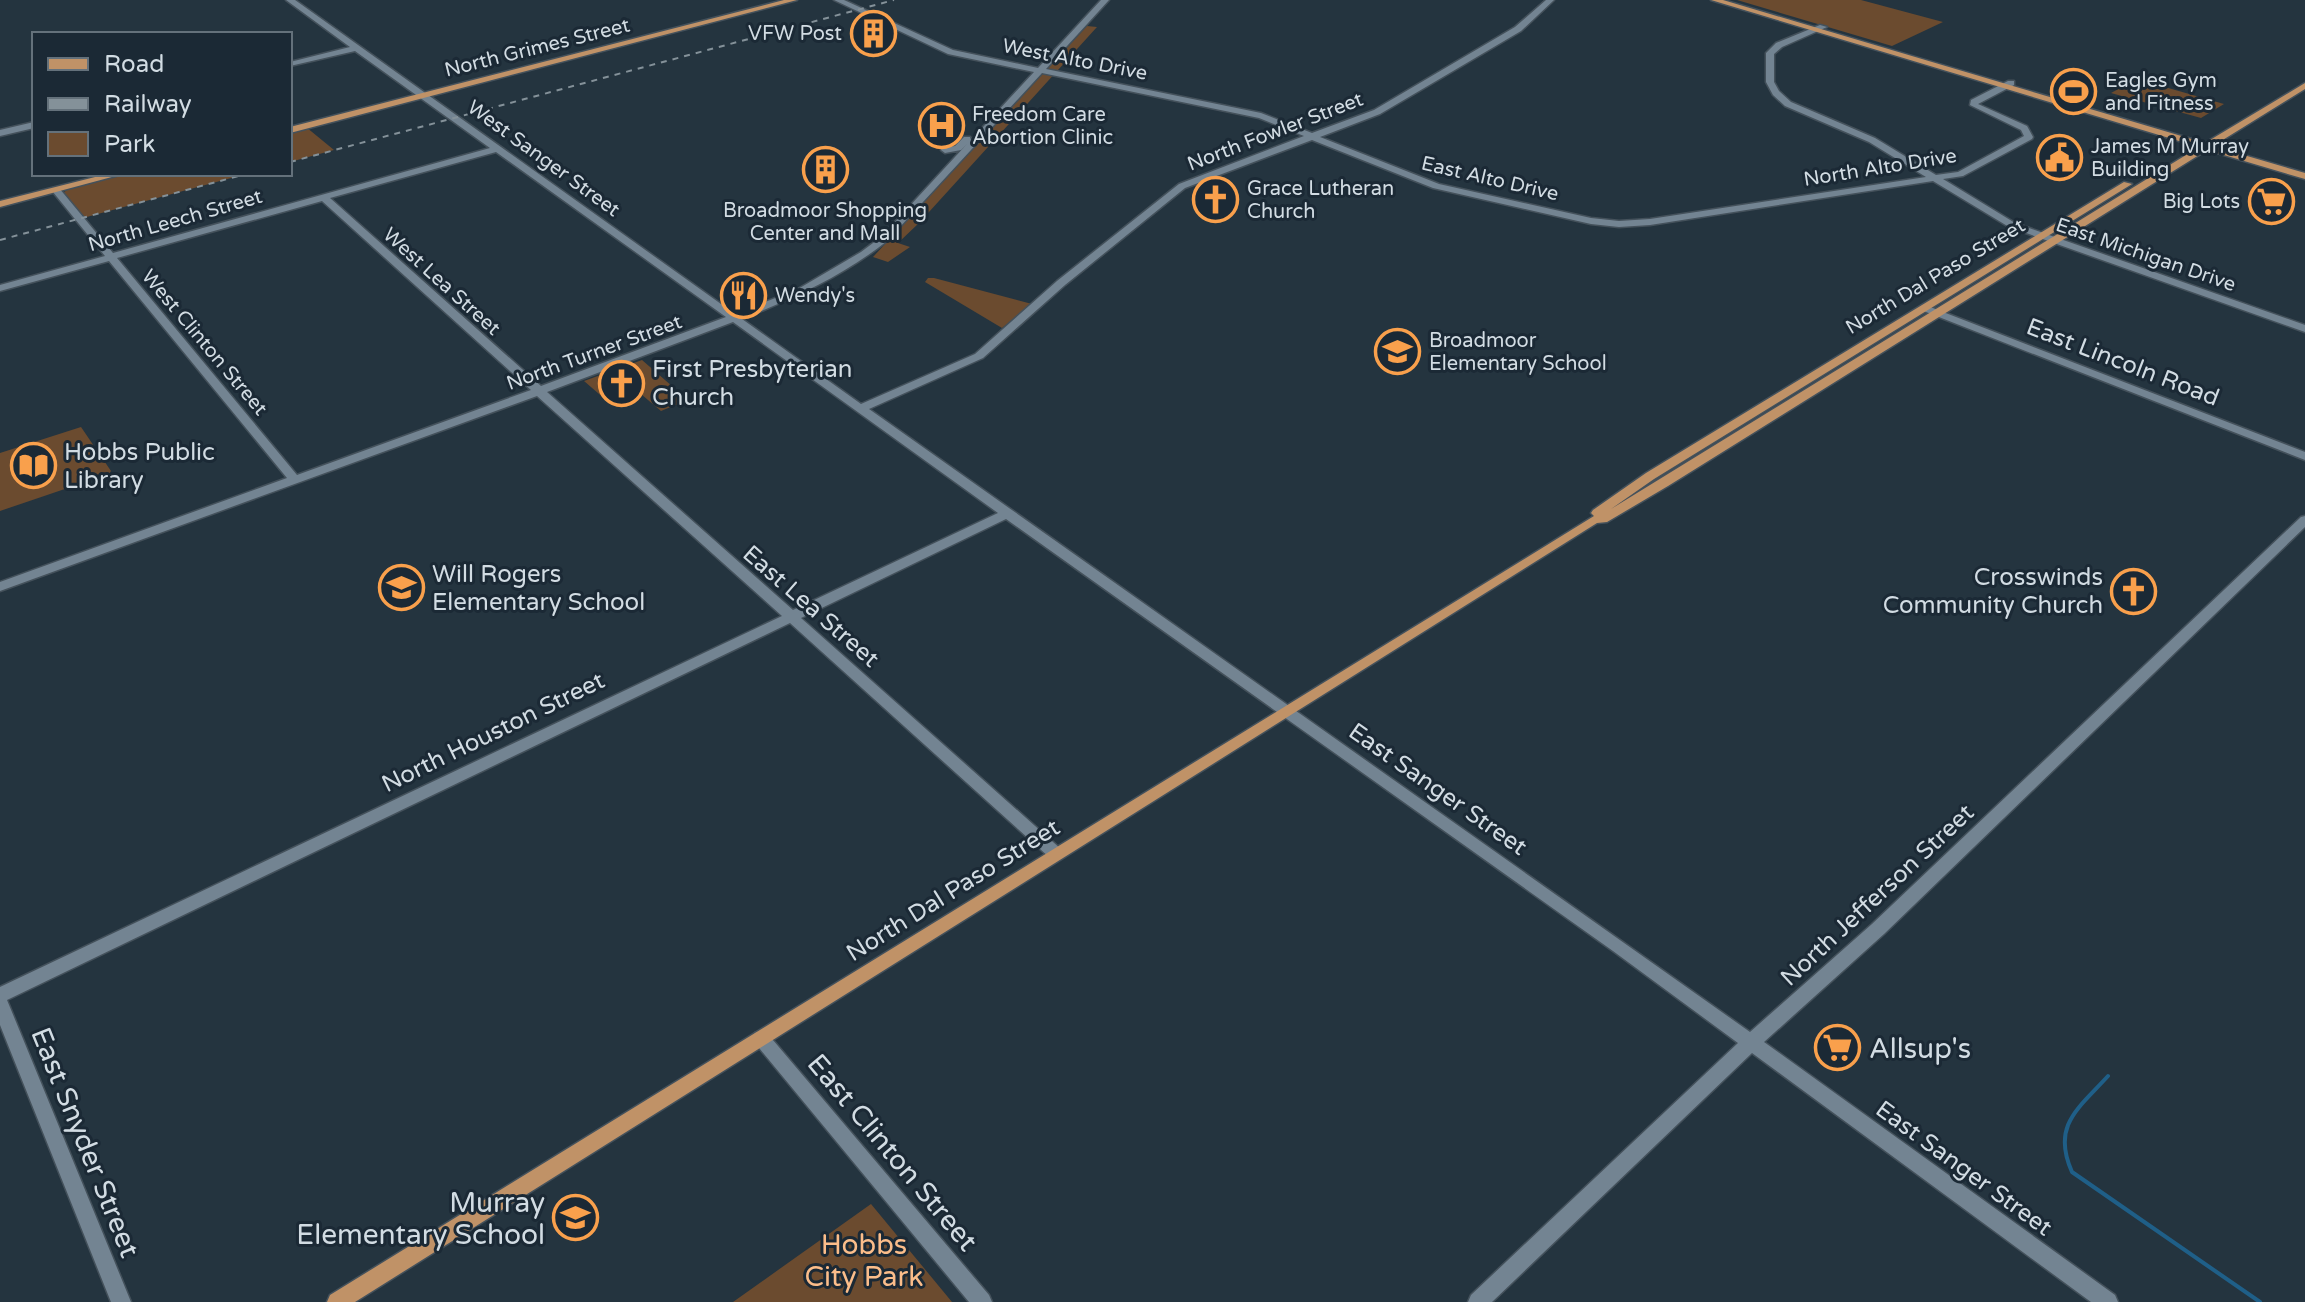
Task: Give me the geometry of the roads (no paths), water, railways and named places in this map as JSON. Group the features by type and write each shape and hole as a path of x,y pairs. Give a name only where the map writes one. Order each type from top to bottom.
{"main road":[{"name":"North Grimes Street","path":"292,129 793,0"},
{"path":"1715,0 1819,28"},
{"path":"1733,0 2100,116 2203,143"},
{"name":"North Dal Paso Street","path":"337,1302 1594,520 1603,519 1673,478 2054,241 2305,75"},
{"path":"2007,85 2111,112 2305,174"},
{"name":"North Dal Paso Street","path":"1594,520 1595,514 1650,476 2041,237 2173,152 2203,143 2305,85"},
{"path":"2100,116 2111,112"},
{"path":"2142,128 2163,138 2173,152"},
{"path":"0,204 110,176"}],"street":[{"name":"West Sanger Street","path":"290,0 737,318"},
{"name":"West Alto Drive","path":"838,0 951,52 1247,113 1312,137"},
{"name":"North Turner Street","path":"0,587 538,392 795,295 865,254 922,198 1105,0"},
{"name":"North Fowler Street","path":"861,408 979,356 1061,283 1182,186 1377,112 1523,25 1550,0"},
{"name":"East Michigan Drive","path":"1819,28 1779,45 1770,53 1766,77 1772,90 1793,107 1872,140 2005,222 2305,329"},
{"path":"292,64 356,48"},
{"name":"North Alto Drive","path":"1666,219 1966,172 2029,137 2024,128 1974,105 1974,102 2007,85"},
{"path":"0,133 32,125"},
{"path":"945,150 958,148 971,135 984,129"},
{"name":"East Alto Drive","path":"1312,137 1405,176 1453,190 1607,223 1635,224 1666,219"},
{"name":"North Leech Street","path":"0,288 499,148"},
{"name":"West Clinton Street","path":"56,190 295,480"},
{"name":"West Lea Street","path":"323,197 538,392"},
{"path":"893,216 908,201 922,198"},
{"path":"2005,222 2039,229 2055,228"},
{"path":"708,297 736,308 783,295 795,295"},
{"path":"768,306 768,312 759,322 760,328 791,357"},
{"name":"East Lincoln Road","path":"1925,308 2305,456"},
{"name":"East Sanger Street","path":"737,318 2108,1302"},
{"name":"East Lea Street","path":"538,392 1056,854"},
{"name":"North Houston Street","path":"0,995 1008,513"},
{"name":"North Jefferson Street","path":"1478,1302 1750,1043 1901,908 2305,520"},
{"name":"East Snyder Street","path":"0,1003 121,1302"},
{"name":"East Clinton Street","path":"761,1038 982,1302"}],"waterway":[{"path":"2108,1076 2071,1118 2065,1142 2072,1172 2260,1302"}],"railway":[{"path":"292,161 894,0"},
{"path":"0,240 239,176"}],"place":[{"name":"VFW Post","path":"873,33"},
{"name":"Eagles Gym and Fitness","path":"2074,92"},
{"name":"Freedom Care Abortion Clinic","path":"941,125"},
{"name":"James M Murray Building","path":"2060,158"},
{"name":"Broadmoor Shopping Center and Mall","path":"825,170"},
{"name":"Grace Lutheran Church","path":"1216,199"},
{"name":"Big Lots","path":"2271,201"},
{"name":"Wendy's","path":"744,295"},
{"name":"Broadmoor Elementary School","path":"1398,351"},
{"name":"First Presbyterian Church","path":"621,383"},
{"name":"Hobbs Public Library","path":"33,466"},
{"name":"Will Rogers Elementary School","path":"401,588"},
{"name":"Crosswinds Community Church","path":"2134,591"},
{"name":"Allsup's","path":"1838,1048"},
{"name":"Murray Elementary School","path":"576,1218"}],"park label":[{"name":"Hobbs City Park","path":"864,1260"}]}
